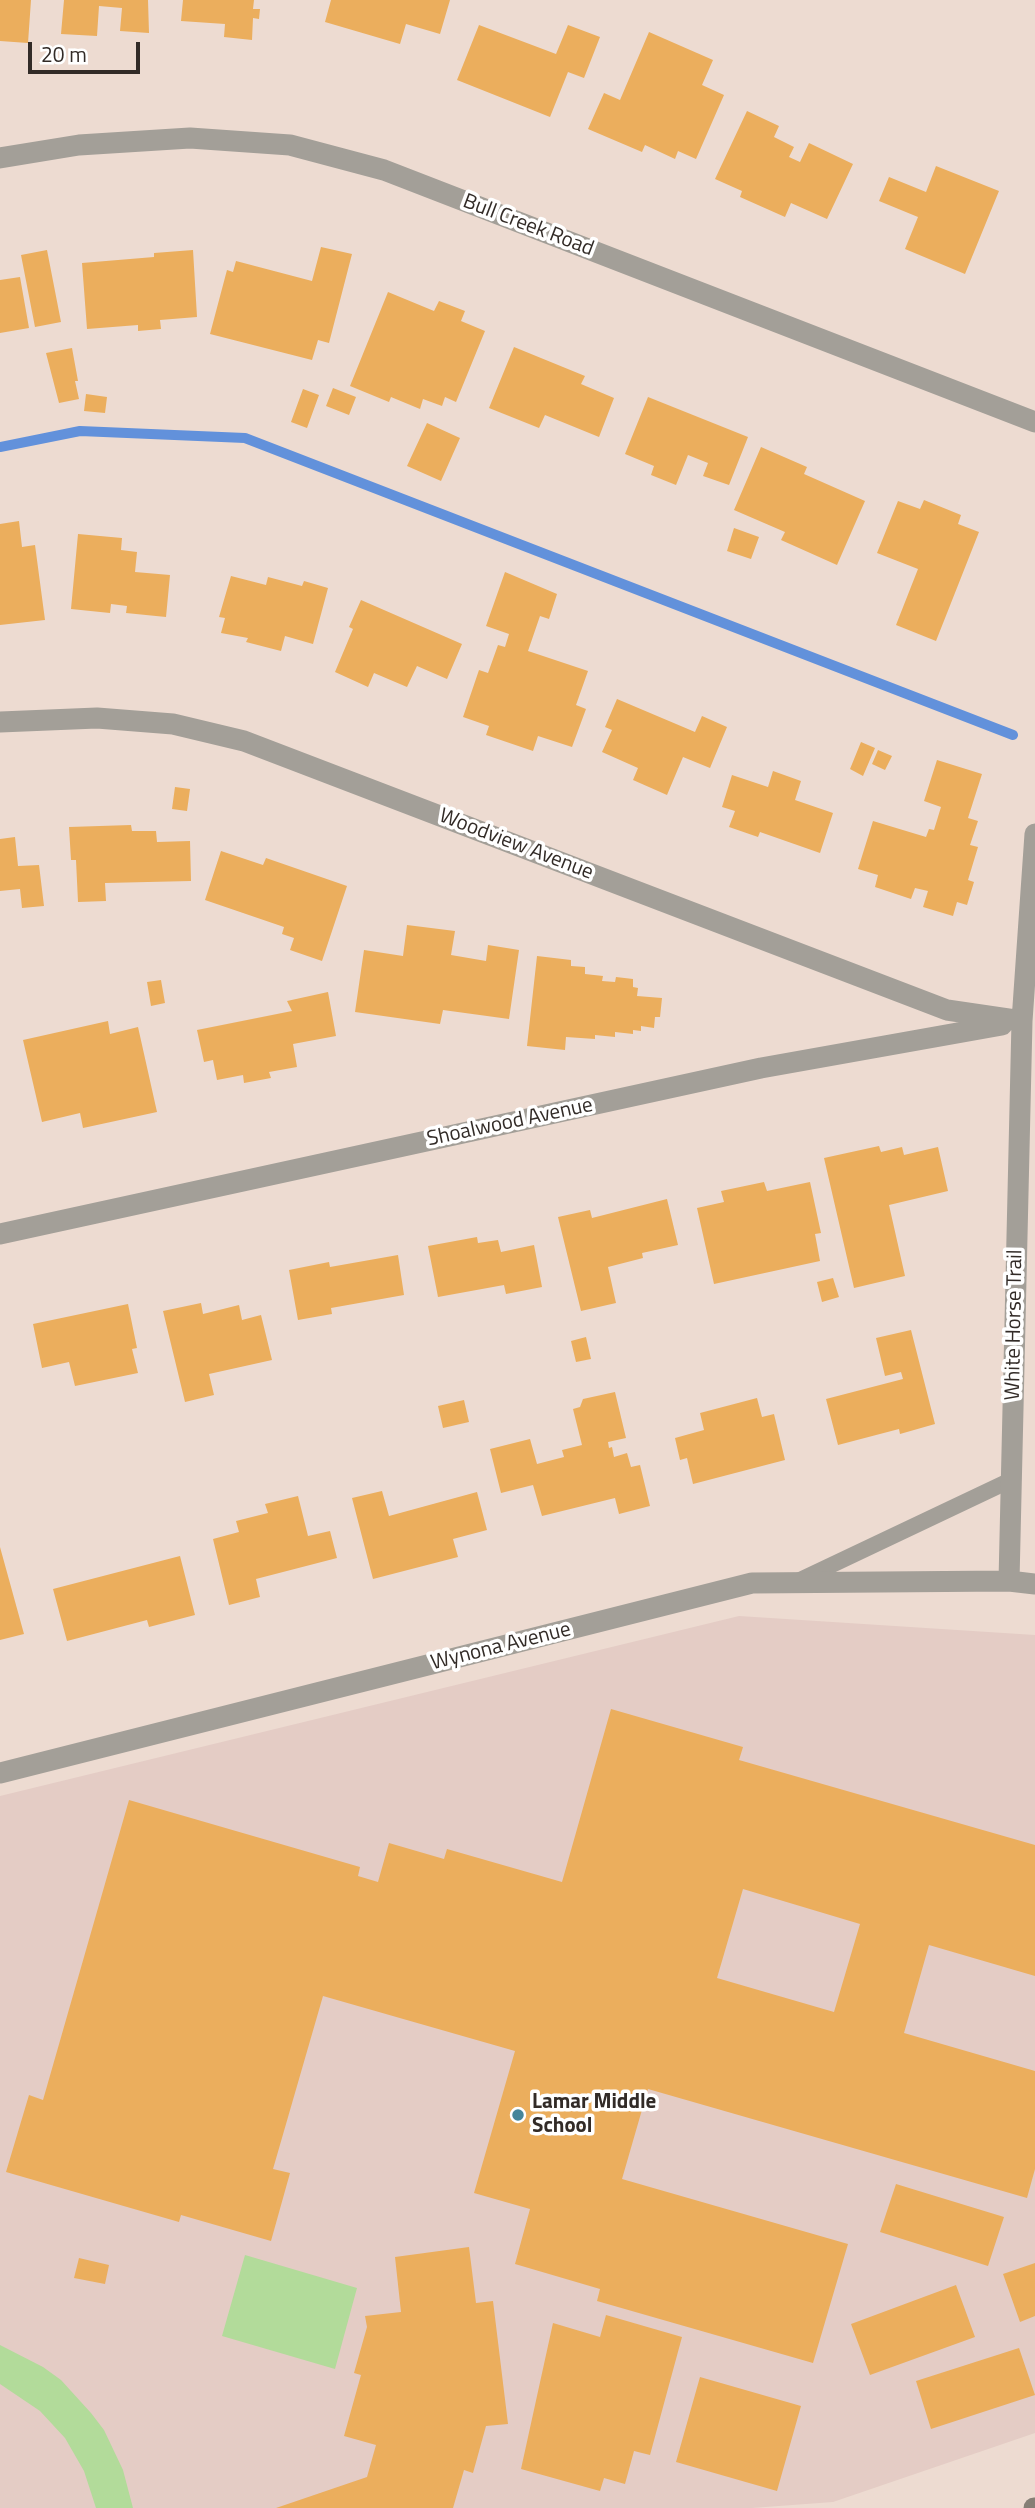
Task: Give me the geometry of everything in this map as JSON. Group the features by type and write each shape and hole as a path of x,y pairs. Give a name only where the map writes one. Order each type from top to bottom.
{"street":[{"name":"Bull Creek Road","path":"0,158 79,145 190,138 290,145 384,170 1035,422"},
{"name":"Woodview Avenue","path":"0,722 97,718 173,724 244,741 947,1010 1022,1021"},
{"name":"White Horse Trail","path":"1009,1581 1022,1021 1035,834"},
{"name":"Shoalwood Avenue","path":"0,1234 761,1068 1022,1021"},
{"name":"Wynona Avenue","path":"0,1773 752,1583 1009,1581"},
{"path":"1009,1581 1035,1584"}],"lane":[{"path":"795,1583 1011,1480"}],"shaded area":[{"name":"Lamar Middle School","path":"739,1616 1035,1635 1035,2433 833,2502 752,2508 0,2508 0,1796"}],"green space":[{"path":"245,2255 357,2288 335,2369 222,2336"},
{"path":"0,2345 43,2367 61,2380 91,2413 104,2430 123,2470 133,2508 96,2508 84,2471 65,2438 40,2411 0,2384"}],"building":[{"path":"0,0 31,0 28,43 0,41"},
{"path":"64,0 148,0 149,33 120,31 122,8 99,6 97,36 61,34"},
{"path":"183,0 254,0 253,9 260,9 259,19 253,18 252,40 224,37 225,24 181,21"},
{"path":"331,0 450,0 440,34 406,24 400,44 325,22"},
{"path":"479,25 556,54 568,25 600,37 584,78 568,72 550,117 457,80"},
{"path":"649,32 713,60 702,85 724,95 696,159 678,151 675,159 645,145 642,152 588,129 604,93 620,100"},
{"path":"747,111 779,126 774,137 794,147 789,157 800,162 809,143 853,164 827,219 791,203 785,217 740,197 742,191 715,179"},
{"path":"936,166 999,191 965,274 905,249 918,217 879,201 889,177 926,192"},
{"path":"321,247 352,254 329,343 318,340 312,360 210,334 227,270 233,272 236,261 312,281"},
{"path":"47,250 61,322 35,327 21,255"},
{"path":"193,250 197,317 160,320 161,329 138,331 138,325 87,329 82,263 154,257 154,253"},
{"path":"20,277 29,328 0,333 0,280"},
{"path":"388,292 434,311 439,301 465,311 461,321 485,331 456,402 445,397 442,406 423,399 420,409 391,397 389,402 350,386"},
{"path":"514,347 585,376 581,384 614,398 599,437 545,415 539,428 489,408"},
{"path":"72,348 79,399 59,403 46,353"},
{"path":"333,388 356,397 349,415 326,406"},
{"path":"303,389 319,395 307,428 291,422"},
{"path":"86,394 107,397 105,413 84,411"},
{"path":"648,397 748,437 729,485 703,476 708,463 688,455 676,485 651,475 654,466 625,454"},
{"path":"427,423 460,438 441,481 407,466"},
{"path":"761,447 807,467 804,474 865,501 837,565 781,540 785,532 734,510"},
{"path":"924,500 961,515 958,524 979,532 936,641 896,625 918,569 877,553 898,501 920,509"},
{"path":"19,521 22,547 35,545 45,620 0,625 0,524"},
{"path":"734,528 759,537 751,559 727,551"},
{"path":"78,534 122,538 121,550 137,552 135,572 170,575 166,617 126,613 127,606 111,604 110,613 71,609"},
{"path":"505,572 557,594 549,619 540,616 528,651 588,671 576,705 586,709 572,747 538,736 533,751 486,735 489,726 463,717 479,670 488,673 498,645 505,647 509,634 486,626"},
{"path":"231,576 266,585 268,577 302,586 304,581 328,588 313,644 285,636 281,651 246,642 248,638 221,633 225,618 219,617"},
{"path":"361,600 462,644 447,679 417,666 407,687 374,673 368,687 335,672 353,629 349,627"},
{"path":"617,699 695,732 702,716 727,727 710,768 683,757 667,795 633,780 638,768 602,752 612,730 605,727"},
{"path":"861,742 875,748 863,776 850,769"},
{"path":"878,750 892,756 885,770 872,764"},
{"path":"937,760 982,774 968,818 978,821 970,845 978,847 968,880 974,882 967,905 957,902 953,916 923,907 928,891 915,888 911,899 875,887 878,875 858,869 873,821 926,837 929,829 934,830 941,807 924,801"},
{"path":"773,771 801,781 795,800 833,813 820,853 760,832 758,837 729,827 735,811 722,807 732,775 768,787"},
{"path":"175,787 190,789 187,811 172,809"},
{"path":"131,825 132,831 156,831 157,842 190,841 191,881 105,883 106,901 78,902 76,860 71,860 69,827"},
{"path":"15,837 18,866 39,865 44,906 22,908 20,889 0,891 0,839"},
{"path":"221,851 263,865 266,858 347,886 322,961 290,950 294,938 282,934 284,927 205,900"},
{"path":"407,925 455,931 451,955 486,961 488,945 519,950 509,1019 443,1010 440,1024 355,1012 364,950 403,956"},
{"path":"537,956 571,960 571,966 585,967 585,974 603,976 602,981 615,982 616,977 633,979 633,987 638,988 637,996 662,998 660,1017 655,1017 654,1028 641,1026 641,1031 633,1030 633,1034 615,1032 615,1037 566,1037 565,1050 527,1046"},
{"path":"161,980 165,1003 151,1006 147,982"},
{"path":"328,992 336,1036 293,1044 297,1067 269,1072 271,1078 244,1083 243,1075 217,1080 213,1060 204,1062 197,1030 292,1011 287,1001"},
{"path":"108,1021 110,1034 138,1027 157,1112 83,1128 80,1113 42,1122 23,1040"},
{"path":"879,1146 881,1152 902,1147 904,1155 938,1147 948,1191 889,1205 905,1276 854,1288 824,1158"},
{"path":"764,1182 767,1191 810,1182 821,1233 815,1234 820,1261 714,1284 697,1208 724,1202 721,1191"},
{"path":"667,1199 678,1245 642,1253 643,1258 608,1267 616,1303 581,1311 558,1217 590,1210 592,1218"},
{"path":"477,1237 478,1243 498,1240 501,1252 534,1245 542,1287 506,1294 504,1285 438,1297 428,1246"},
{"path":"398,1255 404,1295 331,1308 332,1314 298,1320 289,1270 329,1262 330,1267"},
{"path":"833,1278 839,1297 822,1302 817,1282"},
{"path":"201,1303 203,1314 239,1305 242,1320 261,1315 272,1360 209,1374 214,1395 185,1402 163,1311"},
{"path":"128,1304 137,1348 132,1349 138,1373 75,1386 69,1362 42,1368 33,1324"},
{"path":"911,1330 935,1424 900,1434 899,1429 838,1445 826,1399 903,1379 901,1372 885,1376 876,1338"},
{"path":"586,1337 591,1359 576,1362 571,1341"},
{"path":"615,1392 626,1438 608,1442 609,1448 612,1447 614,1457 627,1453 631,1467 640,1465 650,1506 619,1514 615,1498 542,1516 533,1485 501,1493 490,1449 530,1439 537,1464 564,1457 562,1450 582,1445 573,1409 580,1407 583,1399"},
{"path":"757,1398 762,1417 774,1414 785,1460 693,1484 687,1458 680,1460 675,1438 704,1430 700,1413"},
{"path":"464,1400 469,1422 443,1428 438,1406"},
{"path":"382,1491 389,1516 477,1492 487,1530 453,1539 458,1557 373,1579 352,1498"},
{"path":"298,1496 308,1536 330,1531 337,1558 256,1579 260,1597 229,1605 213,1539 239,1532 236,1521 268,1513 265,1504"},
{"path":"0,1547 24,1634 0,1640"},
{"path":"180,1556 195,1615 149,1627 147,1620 67,1641 53,1589"},
{"path":"611,1709 743,1747 739,1760 1035,1845 1035,1976 929,1945 904,2033 1035,2071 1035,2169 1027,2198 648,2089 622,2179 848,2244 813,2363 597,2301 600,2289 515,2264 530,2209 474,2193 515,2051 323,1996 273,2169 290,2173 271,2241 181,2215 179,2222 6,2172 29,2095 43,2100 129,1800 360,1867 358,1876 378,1882 389,1843 444,1859 447,1849 562,1882","holes":["743,1889 860,1924 834,2012 717,1978"]},
{"path":"896,2184 1004,2217 988,2266 880,2232"},
{"path":"469,2247 476,2303 493,2301 508,2424 486,2426 473,2473 464,2470 453,2508 276,2508 367,2477 376,2445 344,2436 361,2375 354,2373 367,2327 365,2316 401,2312 395,2257"},
{"path":"79,2258 109,2265 105,2284 74,2278"},
{"path":"1035,2263 1035,2316 1020,2322 1003,2274"},
{"path":"956,2285 975,2337 870,2375 851,2324"},
{"path":"606,2315 682,2337 650,2455 634,2451 625,2484 604,2478 600,2491 521,2469 553,2323 600,2337"},
{"path":"1019,2348 1035,2395 931,2429 916,2381"},
{"path":"700,2377 801,2406 777,2491 676,2462"}],"waterway":[{"path":"0,447 80,431 245,438 1013,735"}],"place":[{"name":"Lamar Middle School","path":"518,2115"}]}
